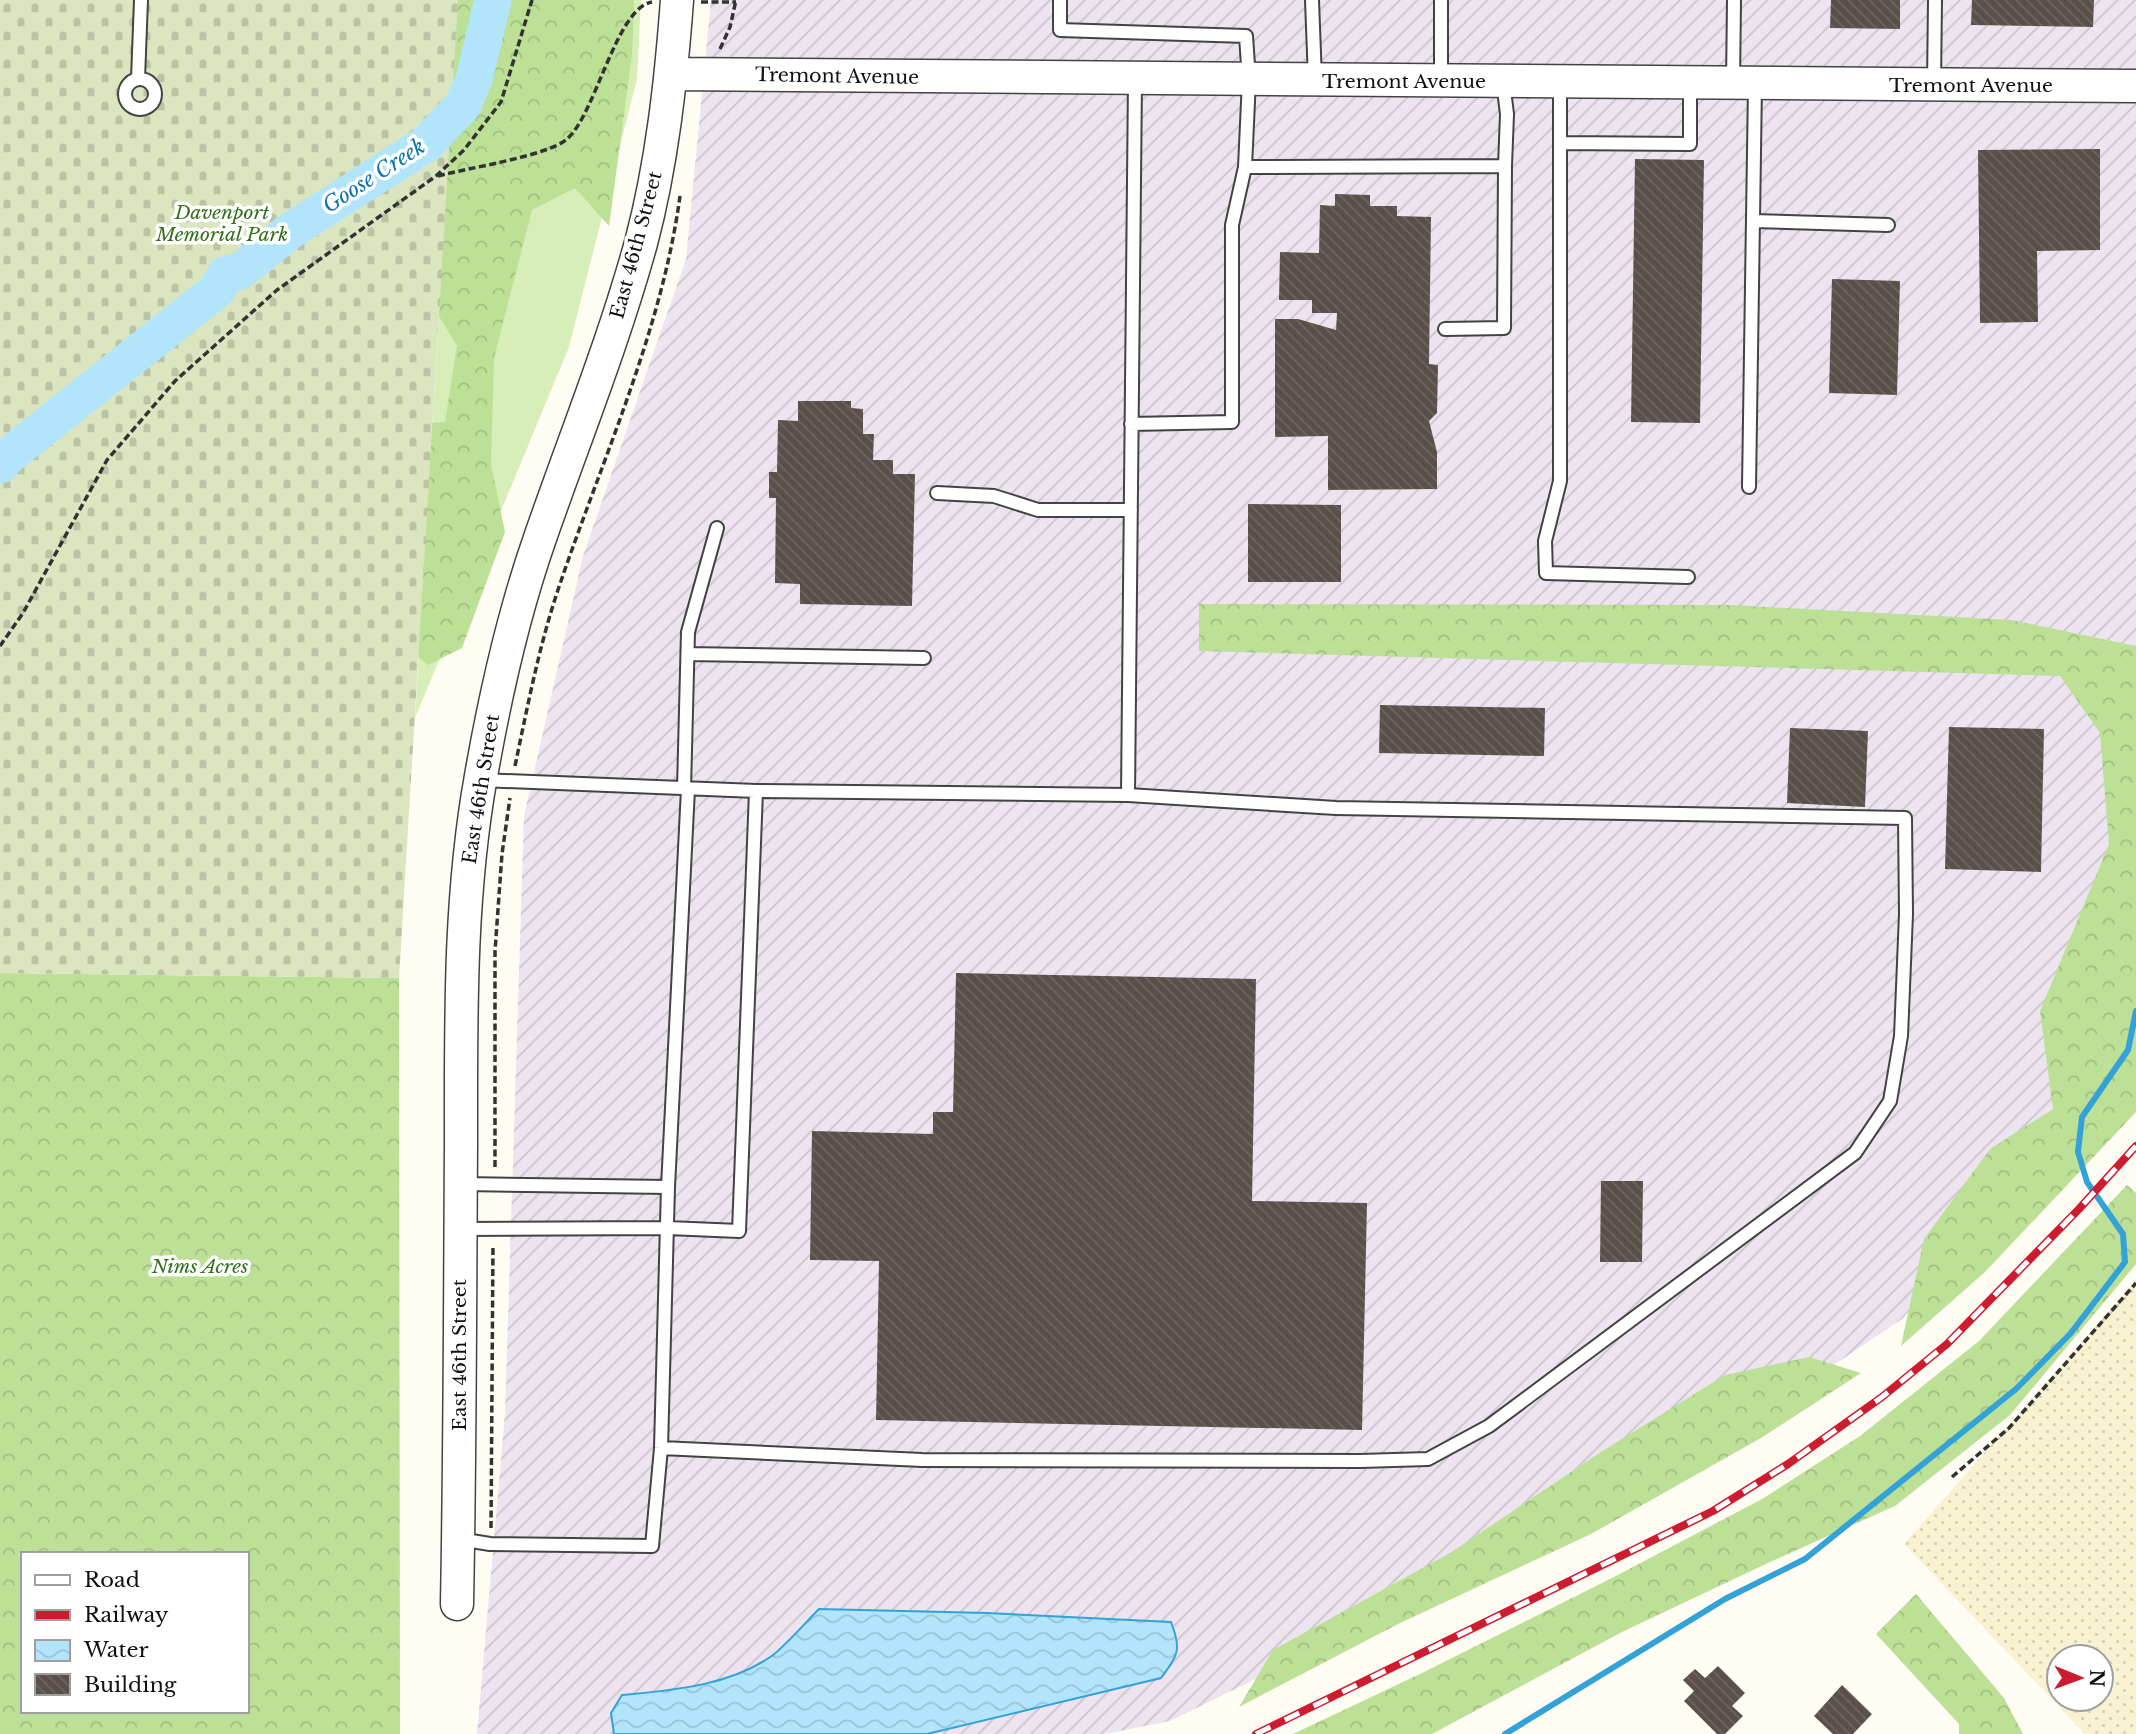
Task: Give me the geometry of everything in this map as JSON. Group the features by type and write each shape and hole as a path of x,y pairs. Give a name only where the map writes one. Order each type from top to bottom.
{"street":[{"name":"East 46th Street","path":"457,1604 464,932 470,844 480,780 510,636 539,540 594,392 641,242 672,74 677,1"},
{"name":"Tremont Avenue","path":"672,74 2136,86"}],"lane":[{"path":"138,79 141,0"},
{"path":"1060,0 1060,30 1246,36 1249,80 1245,167 1232,225 1232,422 1131,424"},
{"path":"1312,0 1315,80"},
{"path":"1441,0 1441,81"},
{"path":"1734,0 1744,84 1753,221 1749,487"},
{"path":"1934,85 1936,0"},
{"path":"1128,795 1135,79"},
{"path":"1445,329 1504,328 1507,114 1503,82"},
{"path":"1560,82 1560,481 1545,541 1546,573 1688,577"},
{"path":"1560,144 1690,144 1690,84"},
{"path":"1245,167 1506,166"},
{"path":"1753,221 1888,225"},
{"path":"937,493 993,496 1038,510 1130,510"},
{"path":"458,1539 491,1544 652,1546 661,1448 668,1188 686,789 688,632 718,528"},
{"path":"688,654 925,658"},
{"path":"480,780 756,791 1128,795 1336,808 1905,818 1906,914 1901,1035 1890,1101 1856,1153 1489,1426 1428,1459 922,1460 661,1448"},
{"path":"460,1229 668,1228 739,1231 756,791"},
{"path":"461,1184 668,1188"}],"path":[{"path":"0,646 23,613 107,460 175,381 277,290 436,176 464,150 502,102 532,0"},
{"path":"436,176 547,150 566,140 580,123 605,66 637,8 643,3 736,1 730,27 709,74"},
{"path":"495,1183 495,951 502,855 512,780 535,673 560,584 634,377 656,307 676,226 682,185"},
{"path":"491,1544 493,1227"},
{"path":"1952,1477 2009,1428 2136,1283"}],"shaded area":[{"path":"711,0 2136,0 2136,1067 1902,1319 1669,1476 1170,1721 1105,1734 477,1734 505,1413 524,816 583,556 686,259"},
{"path":"2136,1281 2136,1734 2085,1734 2065,1713 2115,1713 2115,1643 2045,1643 2045,1692 1904,1544"}],"green space":[{"name":"Davenport Memorial Park","path":"0,0 458,0 399,978 0,973"},
{"path":"451,0 634,0 632,55 609,226 575,188 532,210 494,358 491,464 505,532 462,648 428,665 372,621 373,425 445,422 457,346 408,265"},
{"path":"458,0 641,0 637,79 569,347 415,718"},
{"path":"1199,604 1731,605 2011,620 2136,646 2136,1112 1985,1272 1901,1346 1924,1239 1990,1149 2053,1109 2040,1011 2109,844 2100,733 2060,676 1199,651"},
{"name":"Nims Acres","path":"0,973 399,978 400,1734 0,1734"},
{"path":"2127,1185 2136,1193 2136,1264 2010,1415 1895,1506 1622,1632 1432,1734 1293,1734 1614,1577 1762,1499 1860,1436 1979,1341"},
{"path":"1809,1357 1861,1373 1761,1438 1591,1534 1398,1624 1239,1707 1273,1650 1450,1553 1601,1452 1725,1375"},
{"path":"1916,1594 2004,1698 2023,1734 1959,1734 1959,1724 1876,1634"}],"water":[{"path":"819,1609 987,1613 1171,1622 1177,1646 1175,1658 1161,1678 927,1734 614,1734 611,1713 622,1695 701,1685 738,1674 773,1655"}],"building":[{"path":"1831,0 1900,0 1900,29 1830,28"},
{"path":"1972,0 2094,0 2093,27 1971,25"},
{"path":"2100,149 2100,250 2037,251 2038,322 1980,323 1978,150"},
{"path":"1635,159 1704,160 1700,423 1631,422"},
{"path":"1335,194 1370,195 1370,206 1397,206 1397,216 1431,217 1429,364 1438,365 1437,413 1429,421 1437,452 1437,489 1328,490 1328,436 1275,437 1275,319 1298,319 1336,330 1337,313 1312,313 1312,300 1279,300 1280,252 1319,253 1320,205 1335,206"},
{"path":"1832,279 1900,281 1897,395 1829,393"},
{"path":"798,401 851,401 851,408 863,409 863,434 874,434 873,460 893,460 893,474 915,474 912,606 800,604 800,584 775,583 776,498 769,498 769,472 777,472 778,420 798,421"},
{"path":"1248,504 1341,505 1341,582 1248,582"},
{"path":"1380,705 1545,708 1544,756 1379,753"},
{"path":"1949,727 2044,729 2041,872 1945,869"},
{"path":"1790,728 1868,731 1865,807 1787,803"},
{"path":"956,973 1256,979 1252,1201 1367,1203 1362,1430 876,1420 879,1261 810,1260 812,1131 933,1134 933,1112 953,1112"},
{"path":"1601,1181 1643,1181 1642,1262 1600,1262"},
{"path":"1718,1666 1745,1693 1732,1706 1743,1716 1725,1734 1717,1734 1684,1701 1694,1691 1683,1680 1695,1669 1705,1678"},
{"path":"1842,1685 1872,1714 1853,1734 1833,1734 1814,1716"}],"waterway":[{"name":"Goose Creek","path":"0,465 217,290 225,275 240,271 290,231 426,144 463,105 474,79 493,0"},
{"path":"1505,1734 1725,1599 1805,1559 2016,1389 2071,1333 2125,1262 2123,1234 2087,1182 2078,1152 2082,1117 2128,1050 2136,1011"}],"railway":[{"path":"1256,1734 1713,1511 1788,1464 1882,1397 1947,1344 2079,1209 2136,1146"}]}
